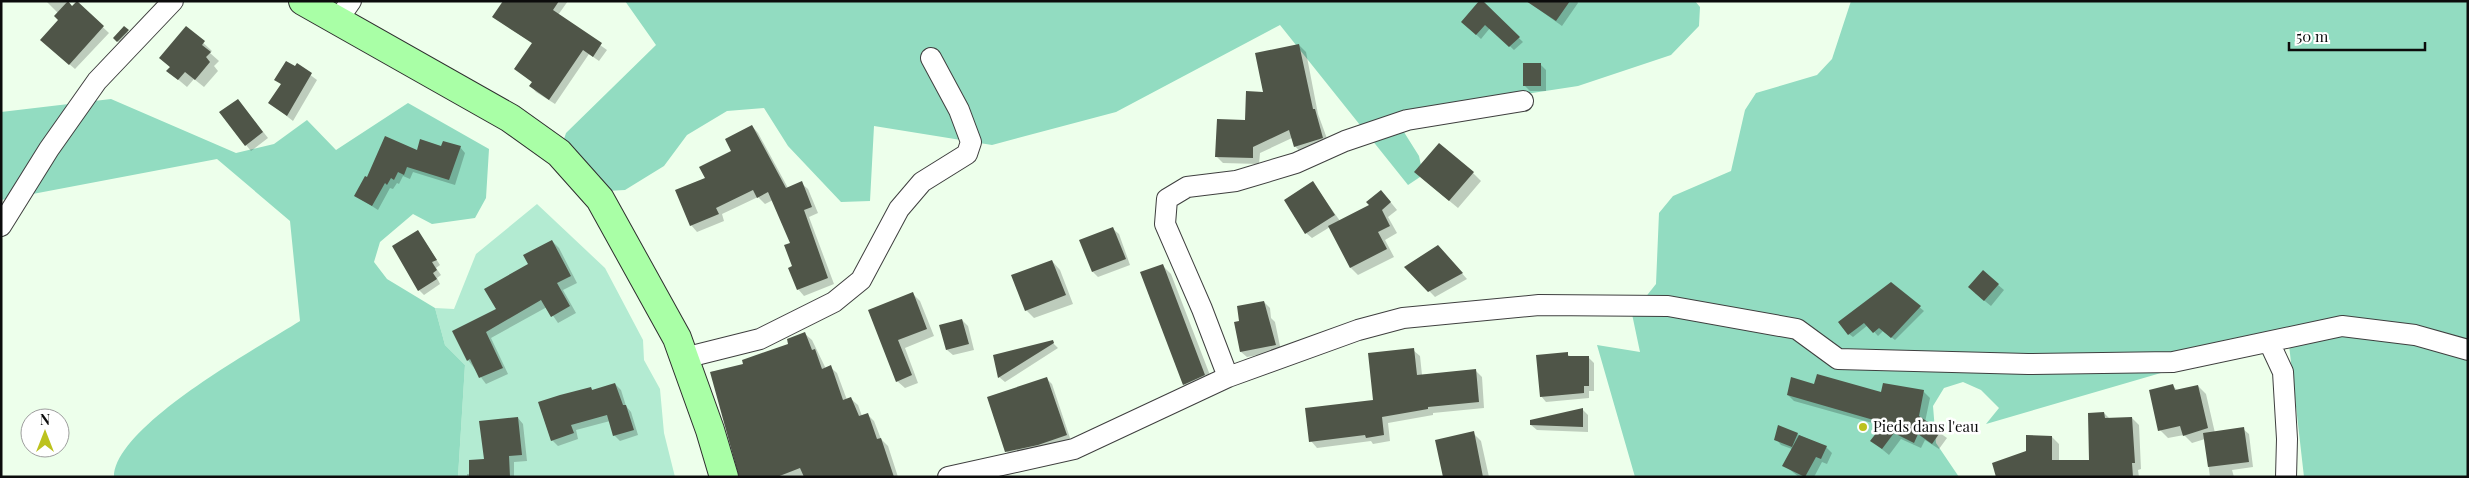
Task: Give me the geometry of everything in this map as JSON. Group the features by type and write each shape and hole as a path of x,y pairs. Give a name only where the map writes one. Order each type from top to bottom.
{"main road":[{"path":"303,1 344,11 510,118 559,153 600,199 677,338 710,430 724,477"}],"street":[{"path":"1,226 48,149 98,81 173,1"},
{"path":"684,358 760,338 834,302 860,280 899,209 922,182 967,154 971,142 959,110 931,58"},
{"path":"1228,377 1202,309 1165,224 1167,199 1187,187 1236,182 1296,163 1345,141 1407,120 1523,101"},
{"path":"948,477 1074,449 1228,377 1358,330 1403,318 1540,305 1668,306 1796,329 1838,358 2028,364 2173,362 2342,326 2415,335 2468,350"},
{"path":"2269,342 2283,372 2287,439 2286,477"}],"green space":[{"path":"625,1 1695,1 1700,7 1699,26 1671,55 1578,86 1474,102 1448,124 1397,121 1419,156 1423,175 1408,185 1280,25 1116,112 992,145 874,126 870,201 841,202 788,146 764,108 727,111 687,135 664,166 625,190 606,191 562,145 566,133 656,45"},
{"path":"1851,1 2468,1 2468,477 2304,477 2288,336 1986,424 1999,408 1981,390 1963,382 1944,388 1933,406 1936,443 1959,477 1635,477 1597,345 1640,352 1632,314 1656,284 1659,213 1673,196 1731,171 1745,110 1756,93 1817,75 1832,59"},
{"path":"111,99 236,153 274,144 307,120 336,150 408,103 489,149 486,198 475,218 432,224 413,214 380,242 374,262 387,279 435,308 445,345 465,365 458,477 114,477 120,457 137,435 162,412 223,368 300,321 290,221 217,159 1,200 1,112"},
{"path":"537,204 605,268 643,340 644,360 660,389 664,433 675,477 458,477 465,365 445,345 435,308 454,309 476,254"}],"building":[{"path":"68,1 72,6 77,1 104,26 69,65 40,40 58,20 54,16"},
{"path":"503,1 559,1 553,10 602,43 593,57 583,50 549,100 529,86 532,82 514,69 532,43 492,17"},
{"path":"1479,1 1483,1 1520,37 1509,47 1485,25 1476,35 1461,22"},
{"path":"1526,1 1570,1 1556,21"},
{"path":"124,26 129,30 117,42 113,38"},
{"path":"186,26 205,41 202,45 211,52 206,57 210,62 195,80 185,72 178,80 166,71 170,67 159,58"},
{"path":"1299,44 1313,109 1315,109 1323,138 1294,147 1289,130 1253,147 1253,158 1215,157 1217,119 1245,120 1246,91 1263,92 1255,53"},
{"path":"286,61 295,66 297,63 312,73 287,116 268,103 281,84 274,80"},
{"path":"1523,63 1541,63 1541,86 1523,86"},
{"path":"238,99 263,132 245,146 219,112"},
{"path":"752,125 786,188 802,181 812,207 804,210 828,278 797,290 788,268 792,266 784,245 790,243 768,192 757,198 753,190 716,208 719,214 690,226 675,190 705,178 699,167 731,151 725,139"},
{"path":"385,136 417,150 420,139 441,146 443,141 461,146 449,180 407,167 404,175 398,172 394,180 391,178 387,185 385,183 372,206 354,196 365,176 367,177"},
{"path":"1439,143 1474,172 1449,201 1414,172"},
{"path":"1313,181 1335,215 1305,234 1284,200"},
{"path":"1381,190 1391,202 1382,210 1390,226 1378,232 1387,249 1350,268 1328,226 1369,205 1366,202"},
{"path":"1113,227 1126,259 1092,272 1079,240"},
{"path":"418,230 437,260 432,262 437,270 433,273 437,279 418,291 392,246"},
{"path":"552,240 571,276 557,283 570,306 551,317 541,300 486,332 503,368 479,378 470,359 467,361 452,331 496,309 484,289 528,264 523,255"},
{"path":"1438,245 1463,273 1428,292 1404,267"},
{"path":"1052,260 1066,295 1025,311 1011,275"},
{"path":"1163,264 1205,375 1183,385 1140,272"},
{"path":"1983,270 1999,284 1984,301 1968,287"},
{"path":"1891,282 1921,306 1891,338 1879,328 1873,333 1864,323 1848,335 1838,322"},
{"path":"913,292 927,329 898,340 912,375 896,382 868,310"},
{"path":"1264,301 1276,345 1240,352 1234,322 1239,321 1237,306"},
{"path":"962,319 969,344 946,350 939,325"},
{"path":"805,332 812,350 815,349 822,369 831,365 843,400 851,397 859,416 868,413 877,439 881,438 894,477 804,477 800,468 777,477 739,477 710,372 743,364 742,360 788,344 787,339"},
{"path":"1053,340 1054,343 998,378 993,355"},
{"path":"1414,348 1417,375 1476,369 1479,402 1428,407 1428,409 1382,417 1384,435 1366,438 1365,435 1309,442 1305,408 1373,400 1368,353"},
{"path":"1568,352 1568,356 1589,356 1589,386 1584,386 1584,393 1540,397 1536,355"},
{"path":"1817,374 1881,392 1883,383 1924,390 1919,416 1941,431 1932,444 1918,434 1914,443 1894,433 1882,449 1870,441 1884,423 1787,395 1791,377 1814,384"},
{"path":"1047,377 1067,435 1038,445 1005,452 987,397"},
{"path":"615,383 623,405 626,405 634,430 613,436 607,415 571,425 574,433 551,441 538,402 591,387 592,390"},
{"path":"2173,384 2175,390 2198,385 2208,428 2183,436 2180,426 2158,431 2149,390"},
{"path":"1583,408 1583,427 1530,425 1530,420"},
{"path":"2104,412 2105,418 2132,417 2135,463 2132,463 2133,477 1996,477 1992,463 2026,451 2026,435 2052,436 2052,460 2089,460 2088,413"},
{"path":"518,417 522,455 509,456 510,477 469,477 469,460 484,459 479,421"},
{"path":"1778,425 1798,433 1792,447 1774,440"},
{"path":"2244,427 2249,462 2208,467 2203,433"},
{"path":"1474,431 1483,477 1443,477 1435,440"},
{"path":"1799,435 1827,446 1821,459 1816,457 1805,477 1782,466"}],"place":[{"name":"Pieds dans l'eau","path":"1863,427"}]}
